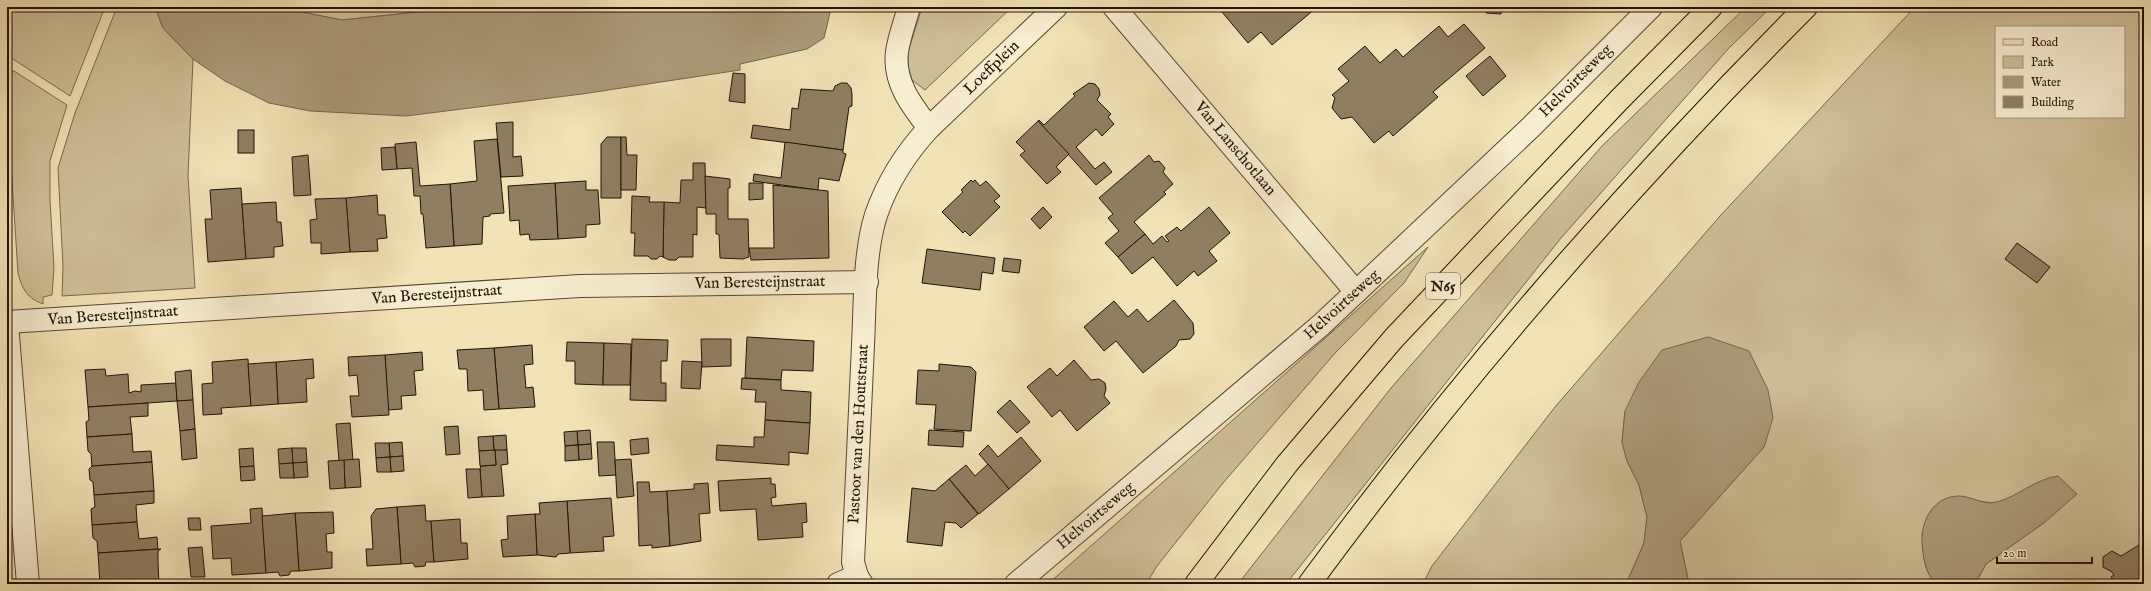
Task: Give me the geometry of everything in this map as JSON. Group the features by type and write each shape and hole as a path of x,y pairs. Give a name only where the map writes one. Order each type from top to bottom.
{"main road":[{"name":"N65","path":"1196,584 1287,464 1394,338 1614,106 1711,7"},
{"path":"1309,584 1360,514 1499,342 1654,166 1806,7"}],"street":[{"path":"909,7 897,53 899,77 908,100 928,128"},
{"name":"Loeffplein","path":"867,282 870,242 876,216 884,195 911,148 928,128 1056,7"},
{"name":"Van Lanschotlaan","path":"1114,7 1356,292"},
{"name":"Helvoirtseweg","path":"1016,584 1321,325 1530,128 1650,7"},
{"name":"Van Beresteijnstraat","path":"7,323 580,286 867,282"},
{"name":"Pastoor van den Houtstraat","path":"852,581 867,282"},
{"path":"7,323 28,584"}],"green space":[{"path":"7,7 105,7 70,96 13,59 7,59"},
{"path":"117,7 155,7 163,28 193,59 188,176 195,288 62,296 63,266 58,168 75,113"},
{"path":"294,7 465,7 342,20 302,12"},
{"path":"922,7 1012,7 925,90 912,80 908,66 908,52"},
{"path":"1746,7 1771,7 1729,48 1561,238 1286,584 1238,584 1391,388 1602,146"},
{"path":"1915,7 2144,7 2144,584 1975,584 1986,564 2045,522 2030,486 2010,498 1996,502 1981,501 1959,496 1922,533 1923,554 1926,567 1928,573 1936,584 1689,584 1680,541 1764,447 1625,411 1622,442 1627,461 1639,485 1647,517 1644,543 1626,584 1423,584 1432,566 1555,407 1720,216"},
{"path":"7,71 14,71 67,105 50,161 50,201 54,267 52,295 43,297 43,304 37,302 29,296 21,284 18,273 7,103"},
{"path":"1428,247 1404,283 1336,352 1223,483 1157,566 1146,584 1048,584"}],"water":[{"path":"155,7 294,7 302,12 342,20 465,7 828,7 830,13 824,38 807,49 740,64 740,70 582,94 406,116 310,111 269,103 225,81 193,59 163,28"},
{"path":"1708,337 1749,351 1768,390 1773,418 1764,447 1680,541 1689,584 1626,584 1644,543 1647,517 1639,485 1627,461 1622,442 1625,411 1639,382 1662,350"},
{"path":"2058,476 2077,494 2045,522 1986,564 1975,584 1936,584 1932,580 1924,559 1922,534 1927,518 1936,505 1950,497 1959,496 1964,496 1987,503 1997,502 2013,496 2042,480"}],"building":[{"path":"1228,7 1316,8 1272,45 1261,32 1248,43 1222,12"},
{"path":"1487,7 1502,7 1501,14 1486,13"},
{"path":"1464,24 1485,48 1433,92 1438,97 1393,136 1389,131 1374,143 1352,117 1341,119 1332,108 1335,98 1332,95 1349,81 1338,69 1365,46 1380,63 1396,49 1403,57 1439,26 1448,37"},
{"path":"1490,56 1506,76 1483,96 1466,76"},
{"path":"733,73 745,74 745,103 729,101"},
{"path":"841,83 847,83 851,88 852,94 852,106 849,107 843,150 751,138 753,125 790,130 792,108 798,109 801,89 833,91 835,86"},
{"path":"1089,83 1095,84 1099,89 1100,95 1097,100 1111,114 1108,117 1114,124 1102,136 1096,129 1076,147 1095,169 1104,162 1112,172 1096,185 1038,121 1039,120 1044,125 1075,96 1073,94"},
{"path":"1038,121 1069,154 1056,167 1061,172 1047,184 1020,155 1025,151 1016,142"},
{"path":"513,122 513,157 521,156 523,176 501,177 496,123"},
{"path":"238,130 254,130 254,153 238,153"},
{"path":"607,137 621,137 621,198 601,198 601,144"},
{"path":"621,137 626,137 627,155 637,155 636,190 621,190"},
{"path":"497,139 504,213 490,214 490,216 483,217 482,244 454,246 450,184 477,181 474,141"},
{"path":"416,142 420,186 450,184 454,246 426,248 420,196 414,196 412,168 397,169 395,144"},
{"path":"785,142 843,150 843,153 846,154 839,181 819,178 818,190 753,181 754,174 781,178"},
{"path":"395,147 397,169 382,170 381,148"},
{"path":"308,155 311,195 294,196 292,157"},
{"path":"1149,155 1154,162 1159,161 1165,168 1163,172 1173,184 1164,192 1166,194 1134,222 1145,234 1118,257 1105,243 1119,231 1108,218 1113,214 1099,198"},
{"path":"693,163 705,163 706,208 697,207 697,235 693,234 693,257 679,257 676,260 669,260 663,257 664,202 680,203 681,180 693,180"},
{"path":"705,176 730,179 730,188 728,188 728,219 748,219 749,257 743,259 720,258 719,234 716,234 716,214 706,214"},
{"path":"971,180 973,182 975,180 980,186 986,181 1000,196 994,201 1000,207 970,236 965,231 963,233 942,212 963,192 961,190"},
{"path":"586,181 586,190 598,190 600,224 586,225 586,237 558,239 555,183"},
{"path":"555,183 558,239 530,240 529,234 520,235 519,220 510,221 508,186"},
{"path":"749,183 763,183 763,199 749,200"},
{"path":"773,185 828,191 829,258 751,260 749,248 774,248"},
{"path":"241,188 246,259 208,262 205,219 212,219 210,190"},
{"path":"377,195 378,215 385,215 387,238 377,239 378,251 350,252 346,198"},
{"path":"632,196 650,197 649,202 664,202 663,257 660,256 657,259 651,259 648,256 634,256 635,233 631,233"},
{"path":"346,198 350,252 321,254 321,243 311,243 310,220 317,219 315,199"},
{"path":"276,202 277,222 281,222 283,246 274,247 274,257 246,259 242,204"},
{"path":"1043,207 1052,217 1040,229 1031,219"},
{"path":"1209,207 1230,233 1209,251 1217,261 1198,276 1194,271 1177,286 1153,257 1132,274 1118,257 1145,234 1153,244 1162,236 1167,242 1169,241 1165,236 1177,227 1181,231"},
{"path":"2017,243 2050,267 2037,283 2005,259"},
{"path":"927,249 995,258 993,274 982,272 980,290 922,283"},
{"path":"1004,258 1021,260 1019,273 1002,271"},
{"path":"1174,300 1193,323 1194,334 1190,339 1179,340 1176,346 1143,373 1116,341 1104,351 1084,327 1114,301 1128,317 1137,309 1148,322"},
{"path":"747,337 814,341 813,371 782,370 781,380 745,378"},
{"path":"632,339 668,340 667,361 661,361 661,383 666,383 666,401 630,400"},
{"path":"701,339 731,339 731,366 702,367"},
{"path":"567,342 604,343 603,385 575,384 575,361 566,361"},
{"path":"604,343 631,344 630,385 603,385"},
{"path":"532,345 533,364 524,365 526,388 533,387 535,407 499,409 494,348"},
{"path":"494,348 499,409 484,410 483,390 468,391 467,369 459,369 457,350"},
{"path":"422,352 423,370 414,371 416,395 401,396 402,409 388,410 385,355"},
{"path":"385,355 389,415 352,417 350,396 359,396 357,375 349,376 348,357"},
{"path":"248,359 251,406 221,408 222,414 203,415 202,384 213,383 212,362"},
{"path":"313,359 314,378 306,379 307,402 278,404 276,362"},
{"path":"1074,360 1091,380 1099,379 1105,383 1106,389 1104,396 1110,403 1077,431 1060,410 1052,417 1027,387 1050,368 1057,376"},
{"path":"682,361 702,362 700,389 681,388"},
{"path":"276,362 278,404 251,406 248,364"},
{"path":"939,364 971,367 976,372 971,431 934,429 936,405 916,404 918,370 939,371"},
{"path":"105,369 106,376 128,374 129,393 135,391 141,392 141,385 176,383 177,401 88,407 85,370"},
{"path":"191,370 193,400 177,401 175,372"},
{"path":"742,378 781,380 781,390 811,392 810,423 765,420 766,402 755,402 756,390 741,389"},
{"path":"193,400 195,429 180,431 177,401"},
{"path":"1010,400 1030,422 1017,433 997,412"},
{"path":"148,403 148,416 130,417 132,434 87,437 86,422 89,420 88,407"},
{"path":"765,420 810,423 808,454 789,452 789,465 716,460 717,445 754,447 754,437 764,437"},
{"path":"350,423 353,460 339,461 336,424"},
{"path":"458,426 460,454 446,455 444,427"},
{"path":"195,429 197,458 182,460 180,431"},
{"path":"590,430 591,444 578,445 577,431"},
{"path":"929,430 964,432 963,447 928,445"},
{"path":"577,431 578,445 565,446 564,432"},
{"path":"132,434 133,452 151,451 152,462 92,466 91,454 88,451 87,437"},
{"path":"506,435 507,450 494,451 493,436"},
{"path":"493,436 494,451 479,451 478,437"},
{"path":"1021,437 1041,461 1009,489 979,454 988,445 998,457"},
{"path":"648,438 649,453 631,455 630,440"},
{"path":"402,442 403,456 390,457 389,443"},
{"path":"597,442 614,442 616,475 599,476"},
{"path":"375,443 389,443 390,457 376,458"},
{"path":"591,444 592,459 579,460 578,445"},
{"path":"578,445 579,460 565,461 565,446"},
{"path":"253,448 254,466 240,467 239,449"},
{"path":"292,448 293,463 279,464 278,449"},
{"path":"292,448 306,448 307,462 293,463"},
{"path":"495,450 507,450 508,464 501,465 504,496 482,497 480,469 481,466 496,465"},
{"path":"495,450 496,465 480,466 479,451"},
{"path":"403,456 404,471 391,472 390,457"},
{"path":"390,457 391,472 377,472 376,458"},
{"path":"359,459 361,487 345,488 344,460"},
{"path":"631,459 634,496 617,498 615,460"},
{"path":"344,460 345,488 330,489 328,461"},
{"path":"152,462 154,491 94,495 93,482 90,480 89,469 92,466"},
{"path":"307,462 308,477 294,478 293,463"},
{"path":"293,463 294,478 280,478 279,464"},
{"path":"988,464 1009,489 979,514 949,479 966,465 975,476"},
{"path":"254,466 255,480 241,481 240,467"},
{"path":"466,469 480,469 482,497 468,498"},
{"path":"771,478 771,484 775,484 776,497 771,498 772,506 806,503 807,522 802,523 803,537 758,540 756,509 720,511 718,481"},
{"path":"949,479 978,514 961,528 956,523 945,522 942,546 907,542 912,488 935,491"},
{"path":"637,482 649,482 650,492 667,491 670,546 652,548 652,545 639,546"},
{"path":"708,483 710,513 699,514 701,541 670,546 667,491 694,489 694,484"},
{"path":"154,491 154,503 136,505 137,522 92,525 91,509 95,507 94,495"},
{"path":"611,498 614,536 603,537 604,551 570,553 567,501"},
{"path":"567,501 570,553 558,554 556,557 537,555 535,514 540,514 539,503"},
{"path":"425,505 426,521 431,521 434,562 426,562 425,566 415,567 413,563 401,564 397,507"},
{"path":"397,507 401,564 367,566 366,549 373,549 371,516 376,509"},
{"path":"262,508 266,573 232,575 231,558 213,559 211,526 251,523 250,509"},
{"path":"333,512 334,533 326,534 327,552 332,552 332,568 299,571 295,513"},
{"path":"295,513 299,571 291,571 289,575 280,576 278,572 266,573 262,516"},
{"path":"535,514 537,555 503,557 501,540 508,539 507,516"},
{"path":"188,518 200,518 201,530 189,530"},
{"path":"460,519 461,543 467,543 468,559 434,562 431,521"},
{"path":"137,522 139,539 157,537 158,549 98,553 97,541 93,538 92,525"},
{"path":"2144,542 2144,584 2116,584 2111,577 2114,575 2112,572 2103,567 2103,557 2112,551 2121,556"},
{"path":"202,547 205,577 191,577 188,548"},
{"path":"161,549 158,551 159,584 137,584 136,581 119,582 119,584 100,584 98,553"}]}
